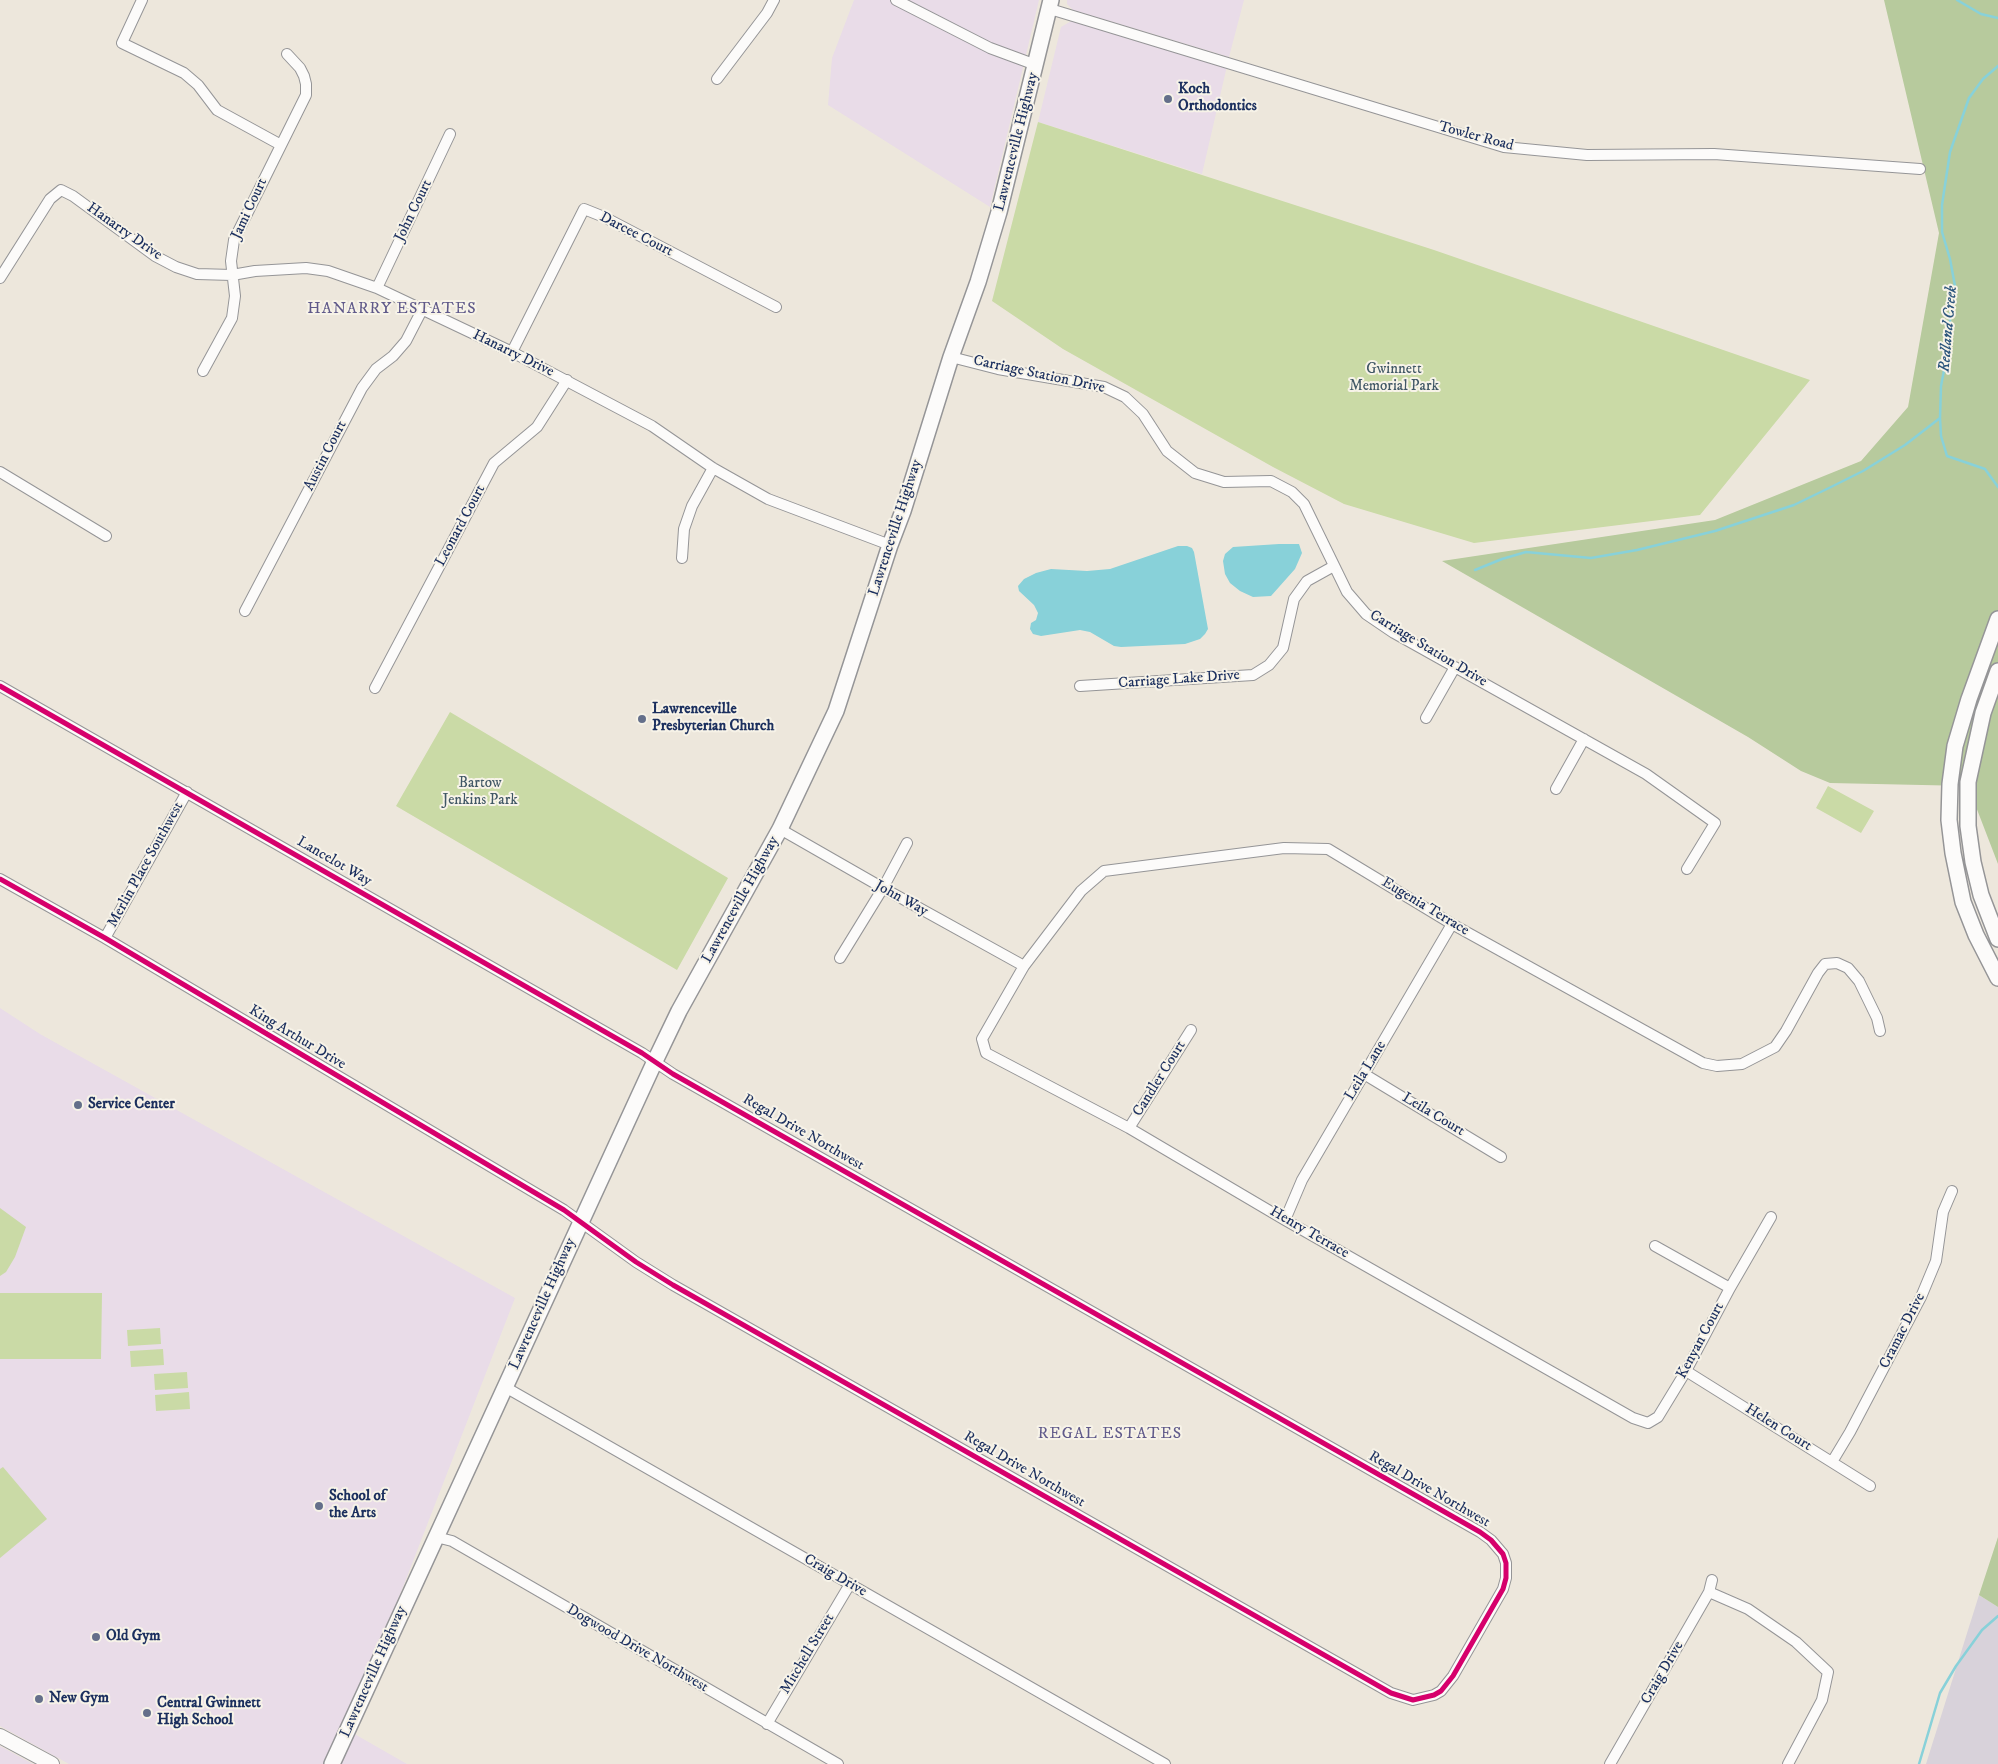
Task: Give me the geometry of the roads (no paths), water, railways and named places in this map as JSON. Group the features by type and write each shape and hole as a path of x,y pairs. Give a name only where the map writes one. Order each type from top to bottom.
{"main road":[{"name":"Lawrenceville Highway","path":"332,1764 655,1061 679,1011 780,829 836,711 890,545 903,511 951,357 978,282 999,212 1050,4"},
{"path":"1998,619 1969,699 1955,746 1950,784 1950,820 1953,853 1963,902 1976,935 1998,978"},
{"path":"1998,671 1983,713 1968,782 1968,826 1980,895 1998,939"}],"street":[{"path":"142,0 122,43 184,73 198,85 217,110 281,146"},
{"path":"717,79 767,13 774,0"},
{"path":"896,0 990,48 1036,65"},
{"name":"Towler Road","path":"1050,4 1504,147 1587,156 1714,154 1920,169"},
{"name":"Jami Court","path":"203,372 232,318 236,296 231,261 234,240 306,95 304,76 300,68 287,54"},
{"name":"John Court","path":"377,288 450,134"},
{"name":"Hanarry Drive","path":"0,278 50,199 61,190 74,196 155,256 176,267 197,274 232,275 255,271 306,268 328,271 377,288 567,380 652,426 712,468 768,499 890,545"},
{"name":"Darcee Court","path":"512,352 584,210 604,218 776,307"},
{"name":"Austin Court","path":"245,611 362,388 376,369 393,356 406,341 422,310"},
{"name":"Carriage Station Drive","path":"951,357 998,369 1104,387 1125,397 1143,414 1167,451 1195,473 1224,482 1271,480 1292,492 1304,504 1346,592 1366,614 1455,667 1646,774 1715,823 1687,869"},
{"name":"Leonard Court","path":"375,688 494,463 537,427 567,380"},
{"path":"682,558 684,529 692,506 712,468"},
{"path":"0,472 106,536"},
{"name":"Carriage Lake Drive","path":"1080,686 1253,675 1269,665 1283,648 1294,599 1307,581 1334,566"},
{"path":"1426,718 1455,667"},
{"name":"Lancelot Way","path":"0,686 655,1061"},
{"path":"1556,789 1584,739"},
{"name":"Merlin Place Southwest","path":"105,938 187,792"},
{"name":"John Way","path":"780,829 1024,966"},
{"path":"840,958 883,888 907,843"},
{"name":"Eugenia Terrace","path":"1009,1065 986,1053 982,1039 1024,966 1081,891 1104,871 1284,848 1328,849 1452,924 1703,1062 1717,1066 1742,1064 1775,1047 1825,964 1837,963 1848,968 1859,981 1877,1018 1880,1031"},
{"name":"King Arthur Drive","path":"0,880 105,938 580,1222"},
{"name":"Leila Lane","path":"1285,1220 1302,1180 1452,924"},
{"name":"Candler Court","path":"1130,1128 1192,1030"},
{"name":"Regal Drive Northwest","path":"580,1222 636,1262 673,1284 1390,1693 1413,1700 1429,1697 1441,1691 1449,1683 1503,1589 1506,1578 1506,1563 1503,1554 1491,1540 1480,1532 699,1089 655,1061"},
{"name":"Henry Terrace","path":"1009,1065 1130,1128 1285,1220 1609,1405"},
{"name":"Leila Court","path":"1364,1074 1501,1157"},
{"name":"Cramac Drive","path":"1832,1462 1922,1297 1936,1261 1943,1212 1952,1191"},
{"name":"Kenyan Court","path":"1609,1405 1632,1418 1648,1422 1658,1417 1686,1371 1730,1288 1771,1217"},
{"path":"1655,1246 1730,1288"},
{"name":"Helen Court","path":"1686,1371 1870,1486"},
{"name":"Craig Drive","path":"505,1387 1166,1764"},
{"name":"Dogwood Drive Northwest","path":"436,1537 452,1541 838,1764"},
{"name":"Craig Drive","path":"1610,1764 1710,1592 1712,1580"},
{"name":"Mitchell Street","path":"767,1724 850,1584"},
{"path":"1710,1592 1748,1609 1796,1642 1828,1672 1822,1700 1788,1764"},
{"path":"0,1736 52,1764"}],"water":[{"path":"1299,544 1302,553 1295,569 1271,596 1253,597 1240,591 1230,583 1225,574 1223,561 1225,554 1233,547"},
{"path":"1178,546 1187,546 1192,548 1194,552 1208,629 1200,639 1185,644 1121,647 1114,646 1090,632 1080,630 1041,636 1033,634 1030,629 1031,623 1036,620 1038,613 1034,605 1019,591 1018,586 1024,579 1051,569 1087,571 1110,569"}],"waterway":[{"path":"1957,0 1981,14 1998,18"},
{"name":"Redland Creek","path":"1998,66 1983,79 1969,98 1950,152 1942,205 1942,232 1955,286 1950,314 1950,339 1941,386 1940,418 1941,436 1947,456 1985,469 1998,487"},
{"path":"1475,570 1526,552 1591,558 1637,550 1715,531 1794,505 1863,471 1905,445 1940,418"},
{"name":"Redland Creek","path":"1919,1764 1940,1693 1956,1666 1982,1630 1998,1616"}],"place":[{"name":"Koch Orthodontics","path":"1168,99"},
{"name":"Lawrenceville Presbyterian Church","path":"642,719"},
{"name":"Service Center","path":"78,1105"},
{"name":"School of the Arts","path":"319,1506"},
{"name":"Old Gym","path":"96,1637"},
{"name":"New Gym","path":"39,1699"},
{"name":"Central Gwinnett High School","path":"147,1713"}],"district":[{"name":"HANARRY ESTATES","path":"392,310"},
{"name":"REGAL ESTATES","path":"1110,1435"}],"park label":[{"name":"Gwinnett Memorial Park","path":"1394,378"},
{"name":"Bartow Jenkins Park","path":"480,792"}]}
